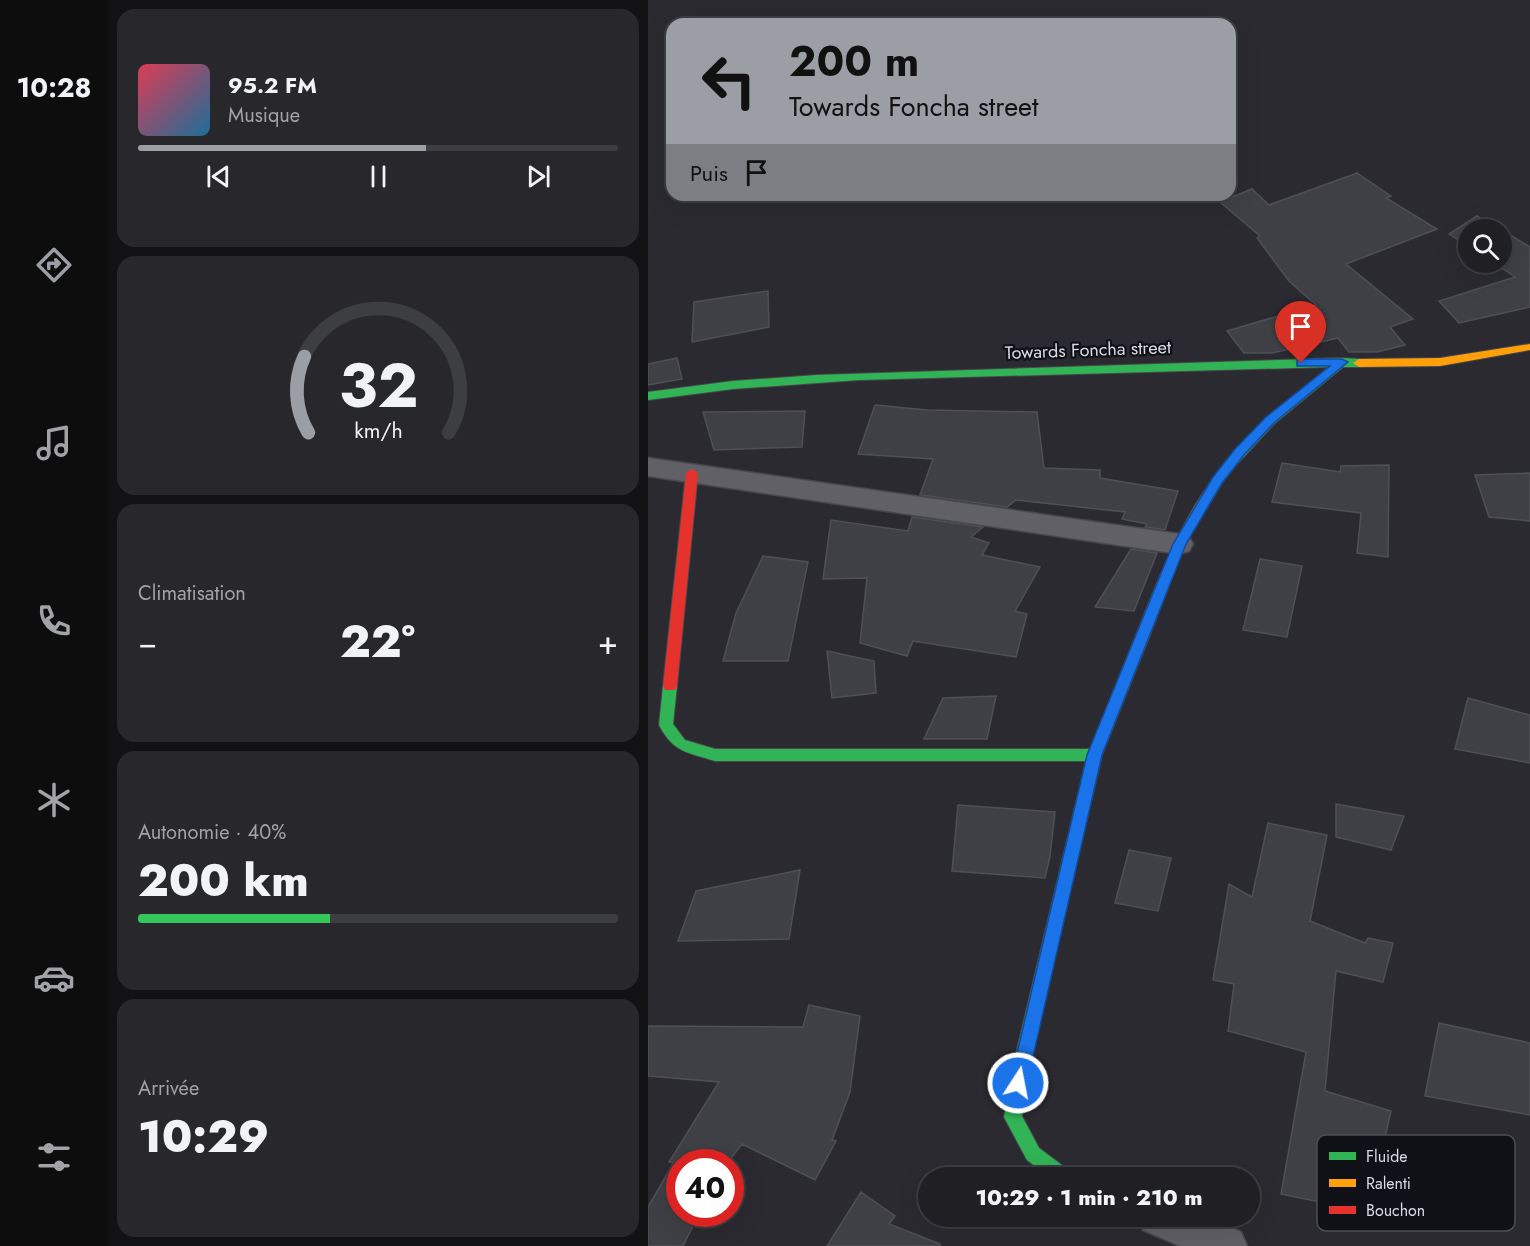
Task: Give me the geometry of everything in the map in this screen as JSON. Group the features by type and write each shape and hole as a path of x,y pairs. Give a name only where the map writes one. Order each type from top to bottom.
{"street":[{"name":"Towards Foncha street","path":"648,396 699,388 817,377 1198,364 1440,362 1528,350"},
{"path":"1050,1167 1032,1154 1013,1117 1021,1066 1095,755 1179,544 1217,480 1271,420 1342,362"},
{"path":"648,466 1179,544"},
{"path":"692,473 666,725 680,744 715,755 1095,755"},
{"path":"1183,1227 1227,1246"}],"building":[{"path":"1357,173 1391,196 1386,198 1437,229 1346,264 1413,319 1390,327 1405,345 1377,352 1349,352 1338,338 1272,353 1244,353 1227,331 1316,305 1289,281 1257,238 1260,236 1220,202 1236,201 1236,196 1252,189 1269,205"},
{"path":"1458,228 1458,240 1449,234"},
{"path":"1512,236 1530,247 1530,307 1459,323 1439,301 1515,277 1509,273 1512,273"},
{"path":"768,291 769,327 692,342 694,302"},
{"path":"677,358 682,379 648,385 648,364"},
{"path":"875,405 927,410 1037,412 1044,468 1100,470 1100,478 1178,491 1165,530 1145,527 1147,524 1122,519 1125,512 1016,500 1007,507 920,495 933,459 858,454"},
{"path":"805,411 802,447 714,450 703,412"},
{"path":"1282,463 1340,472 1341,466 1389,465 1388,557 1357,553 1361,513 1272,502"},
{"path":"1530,473 1530,521 1489,517 1475,475"},
{"path":"912,517 983,527 971,537 989,543 982,555 1040,567 1015,611 1027,614 1016,657 913,641 907,656 860,643 867,578 823,579 831,520 908,531"},
{"path":"1131,549 1157,553 1134,611 1095,607"},
{"path":"763,556 808,562 788,661 723,661 736,613"},
{"path":"1260,559 1302,566 1287,637 1243,630"},
{"path":"827,651 874,661 876,693 832,698"},
{"path":"996,696 987,739 924,739 943,698"},
{"path":"1468,698 1530,715 1530,763 1455,749"},
{"path":"1336,804 1404,816 1391,850 1336,837"},
{"path":"958,805 1055,812 1045,878 952,871"},
{"path":"1268,823 1327,835 1310,921 1365,943 1368,938 1393,943 1383,982 1336,971 1325,1091 1391,1111 1386,1135 1317,1135 1317,1201 1281,1194 1306,1052 1228,1031 1234,984 1213,980 1229,884 1252,897"},
{"path":"1129,850 1171,858 1158,911 1115,903"},
{"path":"800,870 789,939 678,941 696,891"},
{"path":"809,1005 860,1016 850,1092 832,1140 836,1141 815,1180 742,1144 738,1149 677,1149 719,1082 648,1076 648,1026 803,1027"},
{"path":"1439,1023 1530,1043 1530,1115 1425,1096"},
{"path":"666,1176 666,1227 692,1227 683,1246 648,1246 648,1207"},
{"path":"861,1192 895,1216 889,1224 940,1244 940,1246 827,1246"}],"traffic: fast":[{"path":"1235,459 1271,420 1342,362"},
{"path":"648,396 775,381 859,376 1359,363"},
{"path":"1050,1167 1033,1154 1013,1117 1021,1066 1095,755 1143,635"},
{"path":"670,686 666,725 680,744 715,755 1095,755"}],"traffic: slow":[{"path":"1359,363 1440,362 1530,347"},
{"path":"1143,635 1179,544 1217,480 1235,459"}],"traffic: jam":[{"path":"670,686 692,473"}],"route":[{"path":"1018,1083 1095,755 1179,544 1217,480 1271,420 1342,362 1301,363"}]}
